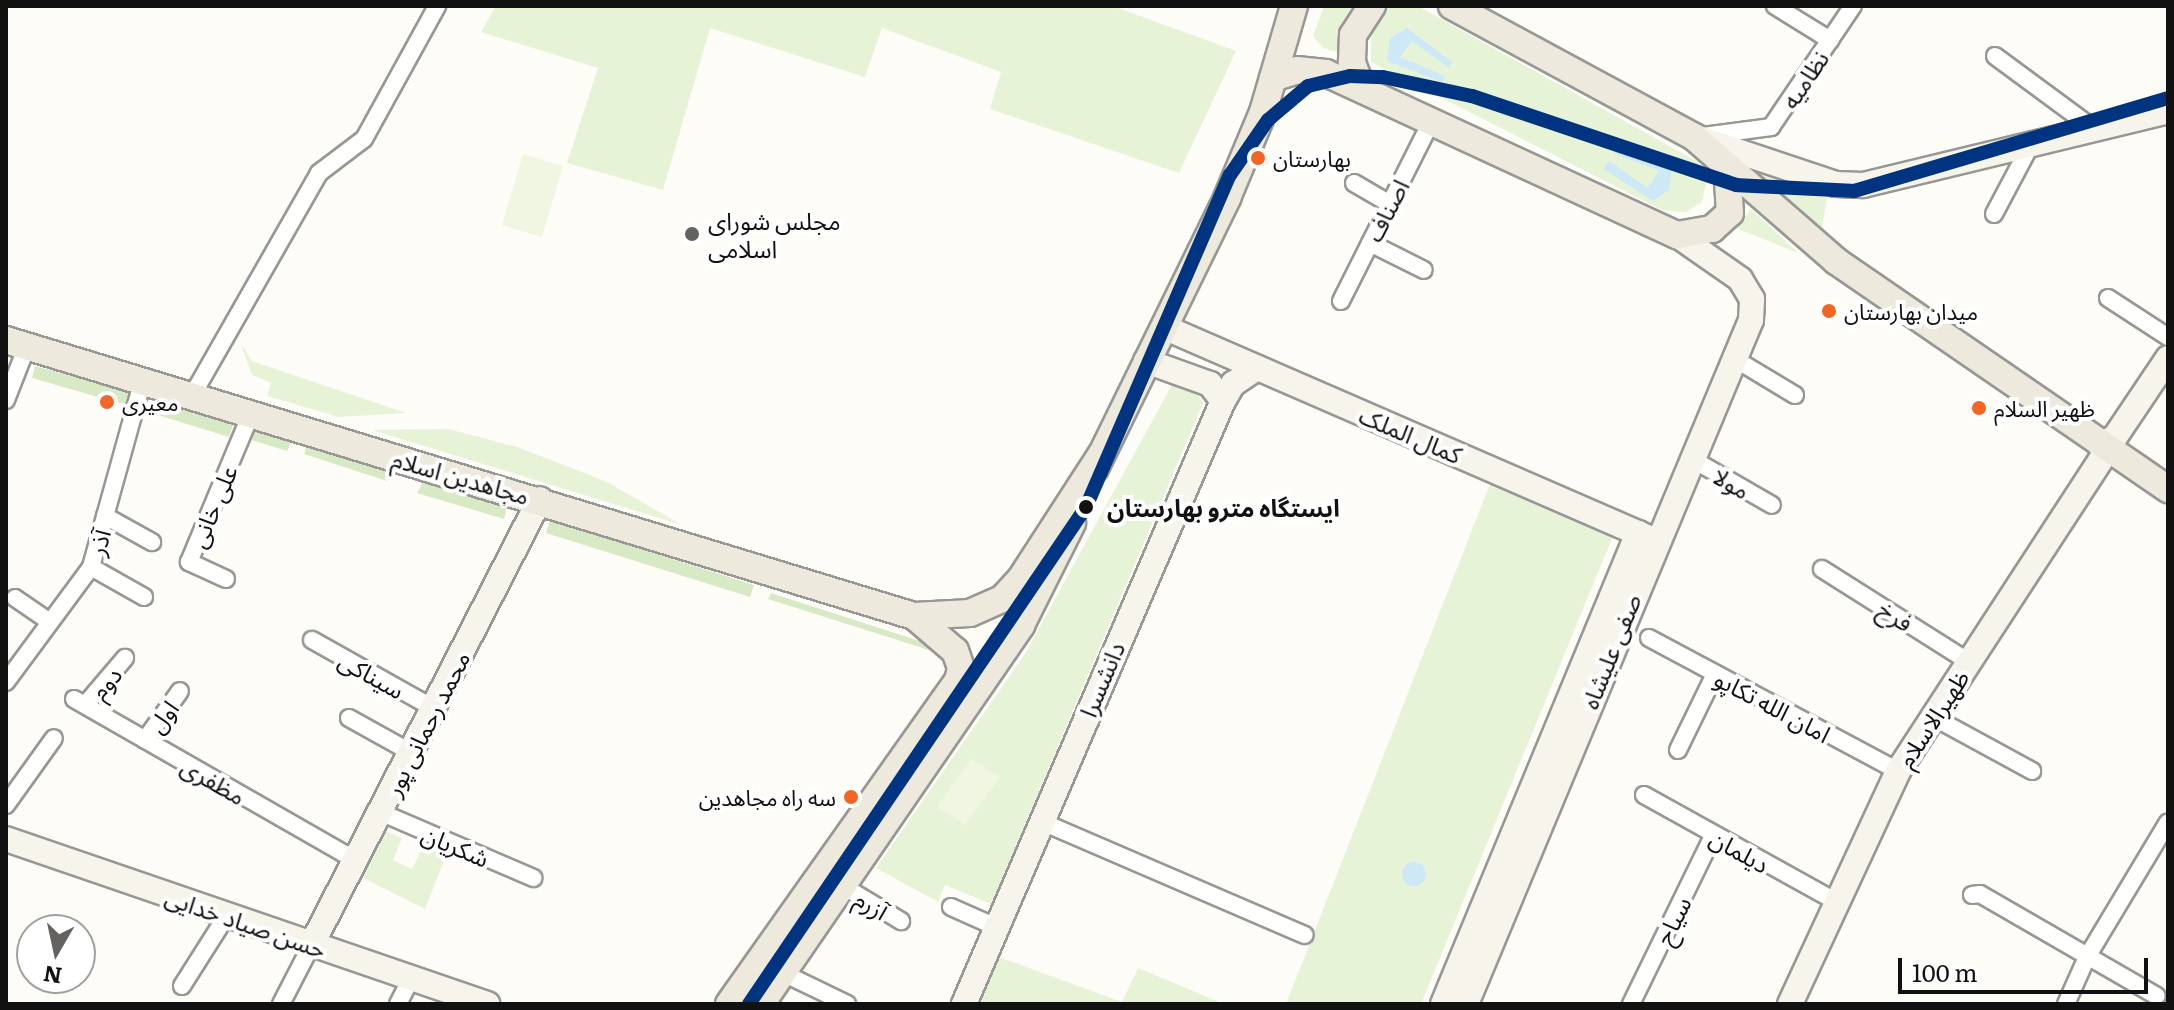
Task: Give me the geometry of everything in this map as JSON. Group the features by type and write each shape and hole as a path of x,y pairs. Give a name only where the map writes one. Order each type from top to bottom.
{"main road":[{"path":"761,1004 1021,625 1059,554 1101,455 1146,361 1166,328 1263,112 1294,6"},
{"path":"1361,87 1352,62 1353,35 1372,6"},
{"path":"1452,6 1694,137 1836,261 2104,448 2168,489"},
{"path":"1273,78 1297,70 1326,73 1677,235 1712,229 1730,213 1727,167"},
{"name":"مجاهدین اسلام","path":"17,343 540,499 914,616"},
{"path":"914,616 970,613 1002,599 1020,580 1101,455"},
{"path":"729,1004 958,681 961,668 955,651 914,616"}],"street":[{"path":"193,394 319,173 364,139 437,6"},
{"path":"1775,6 1830,40"},
{"name":"نظامیه","path":"1694,137 1771,127 1853,6"},
{"path":"1995,56 2094,129"},
{"path":"1694,137 1836,184 1863,185 2168,111"},
{"name":"اصناف","path":"1341,301 1432,120"},
{"path":"1994,214 2031,144"},
{"path":"1354,183 1390,204"},
{"name":"صفی علیشاه","path":"1443,1004 1647,537 1692,459 1751,320 1752,299 1728,267 1677,235"},
{"path":"1370,243 1424,270"},
{"path":"2108,298 2168,337"},
{"name":"کمال الملک","path":"1166,328 1647,537"},
{"path":"6,400 17,343"},
{"name":"ظهیرالاسلام","path":"1791,1004 1898,771 2104,448 2115,437 2168,358"},
{"path":"1735,359 1795,395"},
{"path":"1146,361 1210,384 1223,401"},
{"name":"دانشسرا","path":"964,1004 1223,401 1233,384 1257,368"},
{"name":"آذر","path":"7,677 91,567 143,380"},
{"name":"علی خانی","path":"226,579 189,562 251,414"},
{"name":"مولا","path":"1692,459 1772,505"},
{"name":"محمد رحمانی پور","path":"311,946 540,499"},
{"path":"105,516 152,542"},
{"name":"صفی علیشاه","path":"1466,1004 1647,537"},
{"path":"91,567 144,597"},
{"name":"فرخ","path":"1822,569 1969,662"},
{"path":"15,598 50,622"},
{"name":"امان الله تکاپو","path":"1649,638 1898,771"},
{"name":"سیناکی","path":"312,640 433,708"},
{"name":"دوم","path":"80,702 125,658"},
{"path":"1678,750 1715,674"},
{"name":"اول","path":"145,740 180,691"},
{"name":"مظفری","path":"80,702 355,860"},
{"path":"1933,717 2032,771"},
{"path":"349,718 410,752"},
{"path":"6,805 54,738"},
{"name":"دیلمان","path":"1644,795 1713,836 1837,902"},
{"name":"شکریان","path":"380,812 533,878"},
{"path":"1040,821 1305,935"},
{"path":"2066,1004 2087,957 2168,822"},
{"name":"سیاح","path":"1631,1004 1713,836"},
{"name":"حسن صیاد خدایی","path":"6,839 476,1002"},
{"name":"آزرم","path":"843,886 901,921"},
{"path":"1972,895 1980,894 2157,996"},
{"path":"951,907 996,927"},
{"path":"182,986 227,915"},
{"path":"281,1004 311,946"},
{"path":"783,973 847,1004"},
{"path":"398,1004 411,978"}],"green space":[{"path":"496,6 1113,6 1236,51 1179,173 990,109 1001,72 882,28 865,77 710,28 663,190 567,163 598,68 481,32"},
{"path":"1324,6 1352,6 1337,52 1323,48 1313,36"},
{"path":"1389,6 1418,6 1698,162 1706,183 1702,202 1686,212 1662,210 1371,62 1371,31"},
{"path":"523,154 563,166 542,237 502,225"},
{"path":"1747,167 1827,198 1820,240"},
{"path":"1751,209 1798,253 1736,228"},
{"path":"241,344 252,361 406,413 339,417 267,396 271,383 252,375"},
{"path":"35,366 133,393 129,406 32,378"},
{"path":"1174,381 1196,387 1203,403 991,904 945,885 938,902 876,868 1025,654"},
{"path":"149,399 233,425 229,437 145,411"},
{"path":"253,427 293,438 287,451 245,438"},
{"path":"448,429 517,447 605,481 682,525 372,430"},
{"path":"308,443 391,469 387,481 304,454"},
{"path":"423,482 507,507 504,519 417,493"},
{"path":"1490,484 1613,536 1421,1004 1286,1004"},
{"path":"550,520 754,585 750,597 546,533"},
{"path":"771,593 935,646 929,650 768,599"},
{"path":"971,759 1000,777 965,825 937,807"},
{"path":"381,829 402,838 393,860 412,869 425,843 447,853 425,909 359,876"},
{"path":"999,957 1122,1002 1138,968 1224,1004 979,1004"}],"water":[{"path":"1407,28 1452,62 1449,68 1412,41 1400,57 1445,76 1442,82 1387,61 1390,38"},
{"path":"1617,147 1672,167 1669,190 1653,201 1604,169 1609,161 1648,188 1659,171 1614,153"},
{"path":"1414,862 1425,869 1426,874 1419,885 1414,886 1403,879 1402,874 1409,863"}],"transit line":[{"path":"749,1004 1086,507 1230,175 1268,120 1308,86 1350,76 1383,77 1472,96 1736,185 1854,191 2168,98"}],"place":[{"name":"بهارستان","path":"1258,158"},
{"name":"مجلس شورای اسلامی","path":"692,234"},
{"name":"میدان بهارستان","path":"1829,311"},
{"name":"معیری","path":"107,402"},
{"name":"ظهیر السلام","path":"1979,408"},
{"name":"ایستگاه مترو بهارستان","path":"1086,507"},
{"name":"سه راه مجاهدین","path":"851,797"}]}
